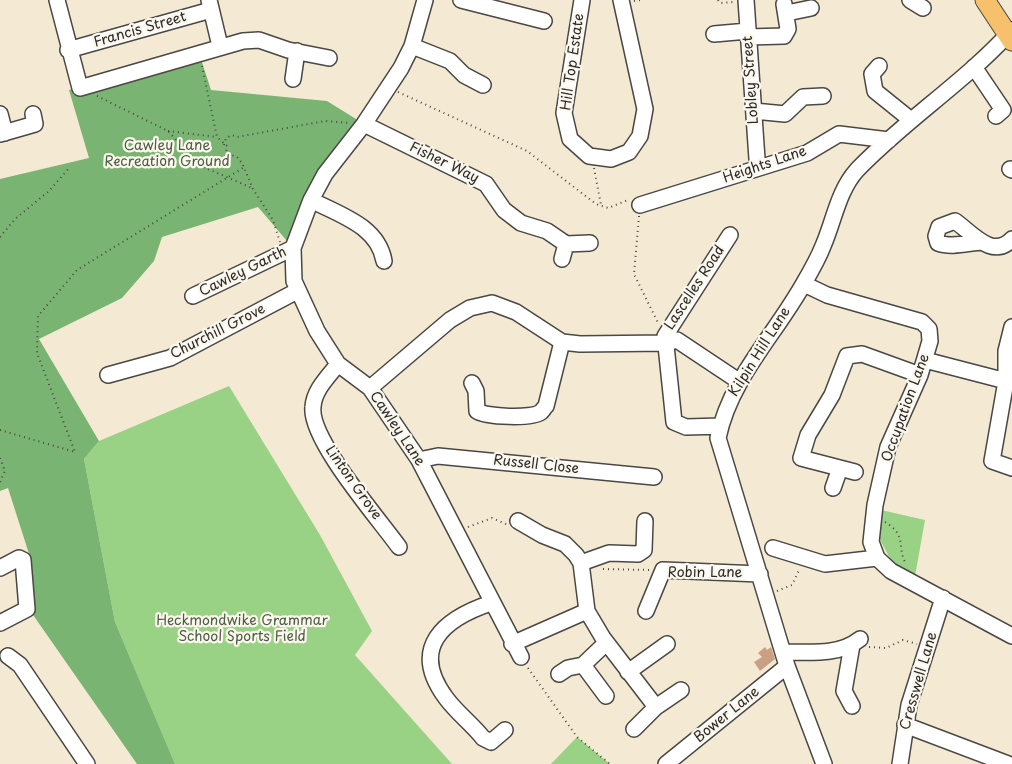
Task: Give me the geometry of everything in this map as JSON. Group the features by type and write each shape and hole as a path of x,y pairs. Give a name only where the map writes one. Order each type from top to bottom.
{"main road":[{"path":"985,0 1010,35"}],"street":[{"name":"Cawley Lane","path":"425,0 412,46 364,124 325,174 311,200 293,248 297,292 317,331 338,364 370,388 418,460 512,644 521,657"},
{"path":"461,0 544,21"},
{"name":"Hill Top Estate","path":"582,0 564,113 570,139 592,156"},
{"path":"592,156 611,159 628,152 640,136 645,109 621,0"},
{"name":"Lobley Street","path":"746,0 757,159"},
{"path":"60,1 68,50 80,88 220,46 260,40 288,50 329,58"},
{"path":"210,5 220,46"},
{"name":"Francis Street","path":"68,50 210,5"},
{"path":"714,34 784,36 788,29 786,8 811,8"},
{"name":"Kilpin Hill Lane","path":"818,762 718,438 721,426 740,382 804,284 823,246 844,191 856,172 889,140 1010,35"},
{"path":"412,46 450,61 464,75 482,85"},
{"path":"293,79 297,51"},
{"path":"879,66 872,74 875,91 912,120"},
{"path":"974,67 1003,110 996,116"},
{"path":"754,110 785,114 804,97 823,96"},
{"path":"0,114 2,133 35,124 33,114"},
{"name":"Fisher Way","path":"364,124 486,184 504,210 521,223 547,232 566,244"},
{"name":"Heights Lane","path":"640,204 807,153 839,134 889,140"},
{"path":"311,200 369,231 385,253"},
{"name":"Lascelles Road","path":"665,340 730,235"},
{"path":"982,242 996,248 1005,246 1012,238"},
{"path":"562,259 566,244 590,243"},
{"name":"Cawley Garth","path":"193,296 293,248"},
{"name":"Occupation Lane","path":"804,284 827,295 922,322 928,329 930,341 920,376 888,447 875,505 871,542 876,558"},
{"name":"Churchill Grove","path":"108,375 170,358 297,292"},
{"path":"370,388 450,320 470,308 492,303 516,312 562,342 580,344 677,340 740,382"},
{"path":"1012,327 1006,351 1008,376 992,461 1012,468"},
{"path":"665,340 674,422 686,427 721,426"},
{"path":"472,383 476,391 477,411 482,414 516,416 534,415 541,412 546,406 562,342"},
{"path":"833,488 847,470 799,462 808,435 832,395 847,356 862,354 920,376"},
{"path":"925,360 1008,376"},
{"name":"Linton Grove","path":"338,364 317,391 312,407 315,424 332,456 399,547"},
{"name":"Russell Close","path":"418,460 438,456 654,476"},
{"path":"518,521 542,535 565,544 582,566 587,611 606,642 656,707"},
{"path":"582,566 609,552 638,554 644,550 645,522"},
{"path":"773,548 825,564 876,558 891,570 1012,636"},
{"path":"0,568 19,558 23,560 27,609 0,623"},
{"name":"Robin Lane","path":"646,611 663,570 760,574"},
{"name":"Cresswell Lane","path":"900,764 905,725 926,648 943,598"},
{"path":"491,603 466,612 441,630 434,642 431,660 434,678 446,699 490,745 505,730"},
{"path":"512,644 587,611"},
{"path":"559,674 568,668 583,665 606,642"},
{"path":"785,659 839,651 856,642"},
{"path":"852,706 844,691 856,642"},
{"path":"628,672 667,644"},
{"path":"8,656 20,665 87,764"},
{"name":"Bower Lane","path":"666,764 785,659"},
{"path":"583,665 606,696"},
{"path":"634,729 656,707 681,690"},
{"path":"905,725 1008,764"}],"path":[{"path":"199,53 217,137 228,148 226,153 237,157 273,220 280,244 293,248"},
{"path":"388,87 527,152 601,206 608,208 634,197 640,204 634,274 665,340"},
{"path":"80,88 168,131 217,137"},
{"path":"224,145 226,138 232,135 237,137 289,126 325,121 364,124"},
{"path":"168,131 201,166 253,188"},
{"path":"592,156 601,206"},
{"path":"0,237 15,219 49,191 70,167"},
{"path":"0,430 76,452 37,353 38,316 77,270 243,168"},
{"path":"0,458 5,471 0,482"},
{"path":"875,518 894,528 902,542 904,561 915,576 914,583"},
{"path":"766,594 792,585 800,570 800,556"},
{"path":"582,566 663,570"},
{"path":"856,642 886,648 903,640 926,648"},
{"path":"521,657 577,737 610,764"}],"green space":[{"name":"Cawley Lane Recreation Ground","path":"199,53 211,90 327,101 364,124 325,174 293,248 258,207 162,237 154,261 122,298 39,339 99,441 84,459 115,622 175,764 137,764 31,612 30,557 8,488 0,491 0,179 89,158 69,90"},
{"name":"Heckmondwike Grammar School Sports Field","path":"229,386 320,535 372,631 355,655 452,764 175,764 115,622 84,459 99,441"},
{"path":"881,510 925,520 915,576 893,564 878,536"},
{"path":"577,737 610,764 551,764"}],"building":[{"path":"765,647 767,650 771,647 775,659 760,671 754,662 762,657 758,653"}]}
